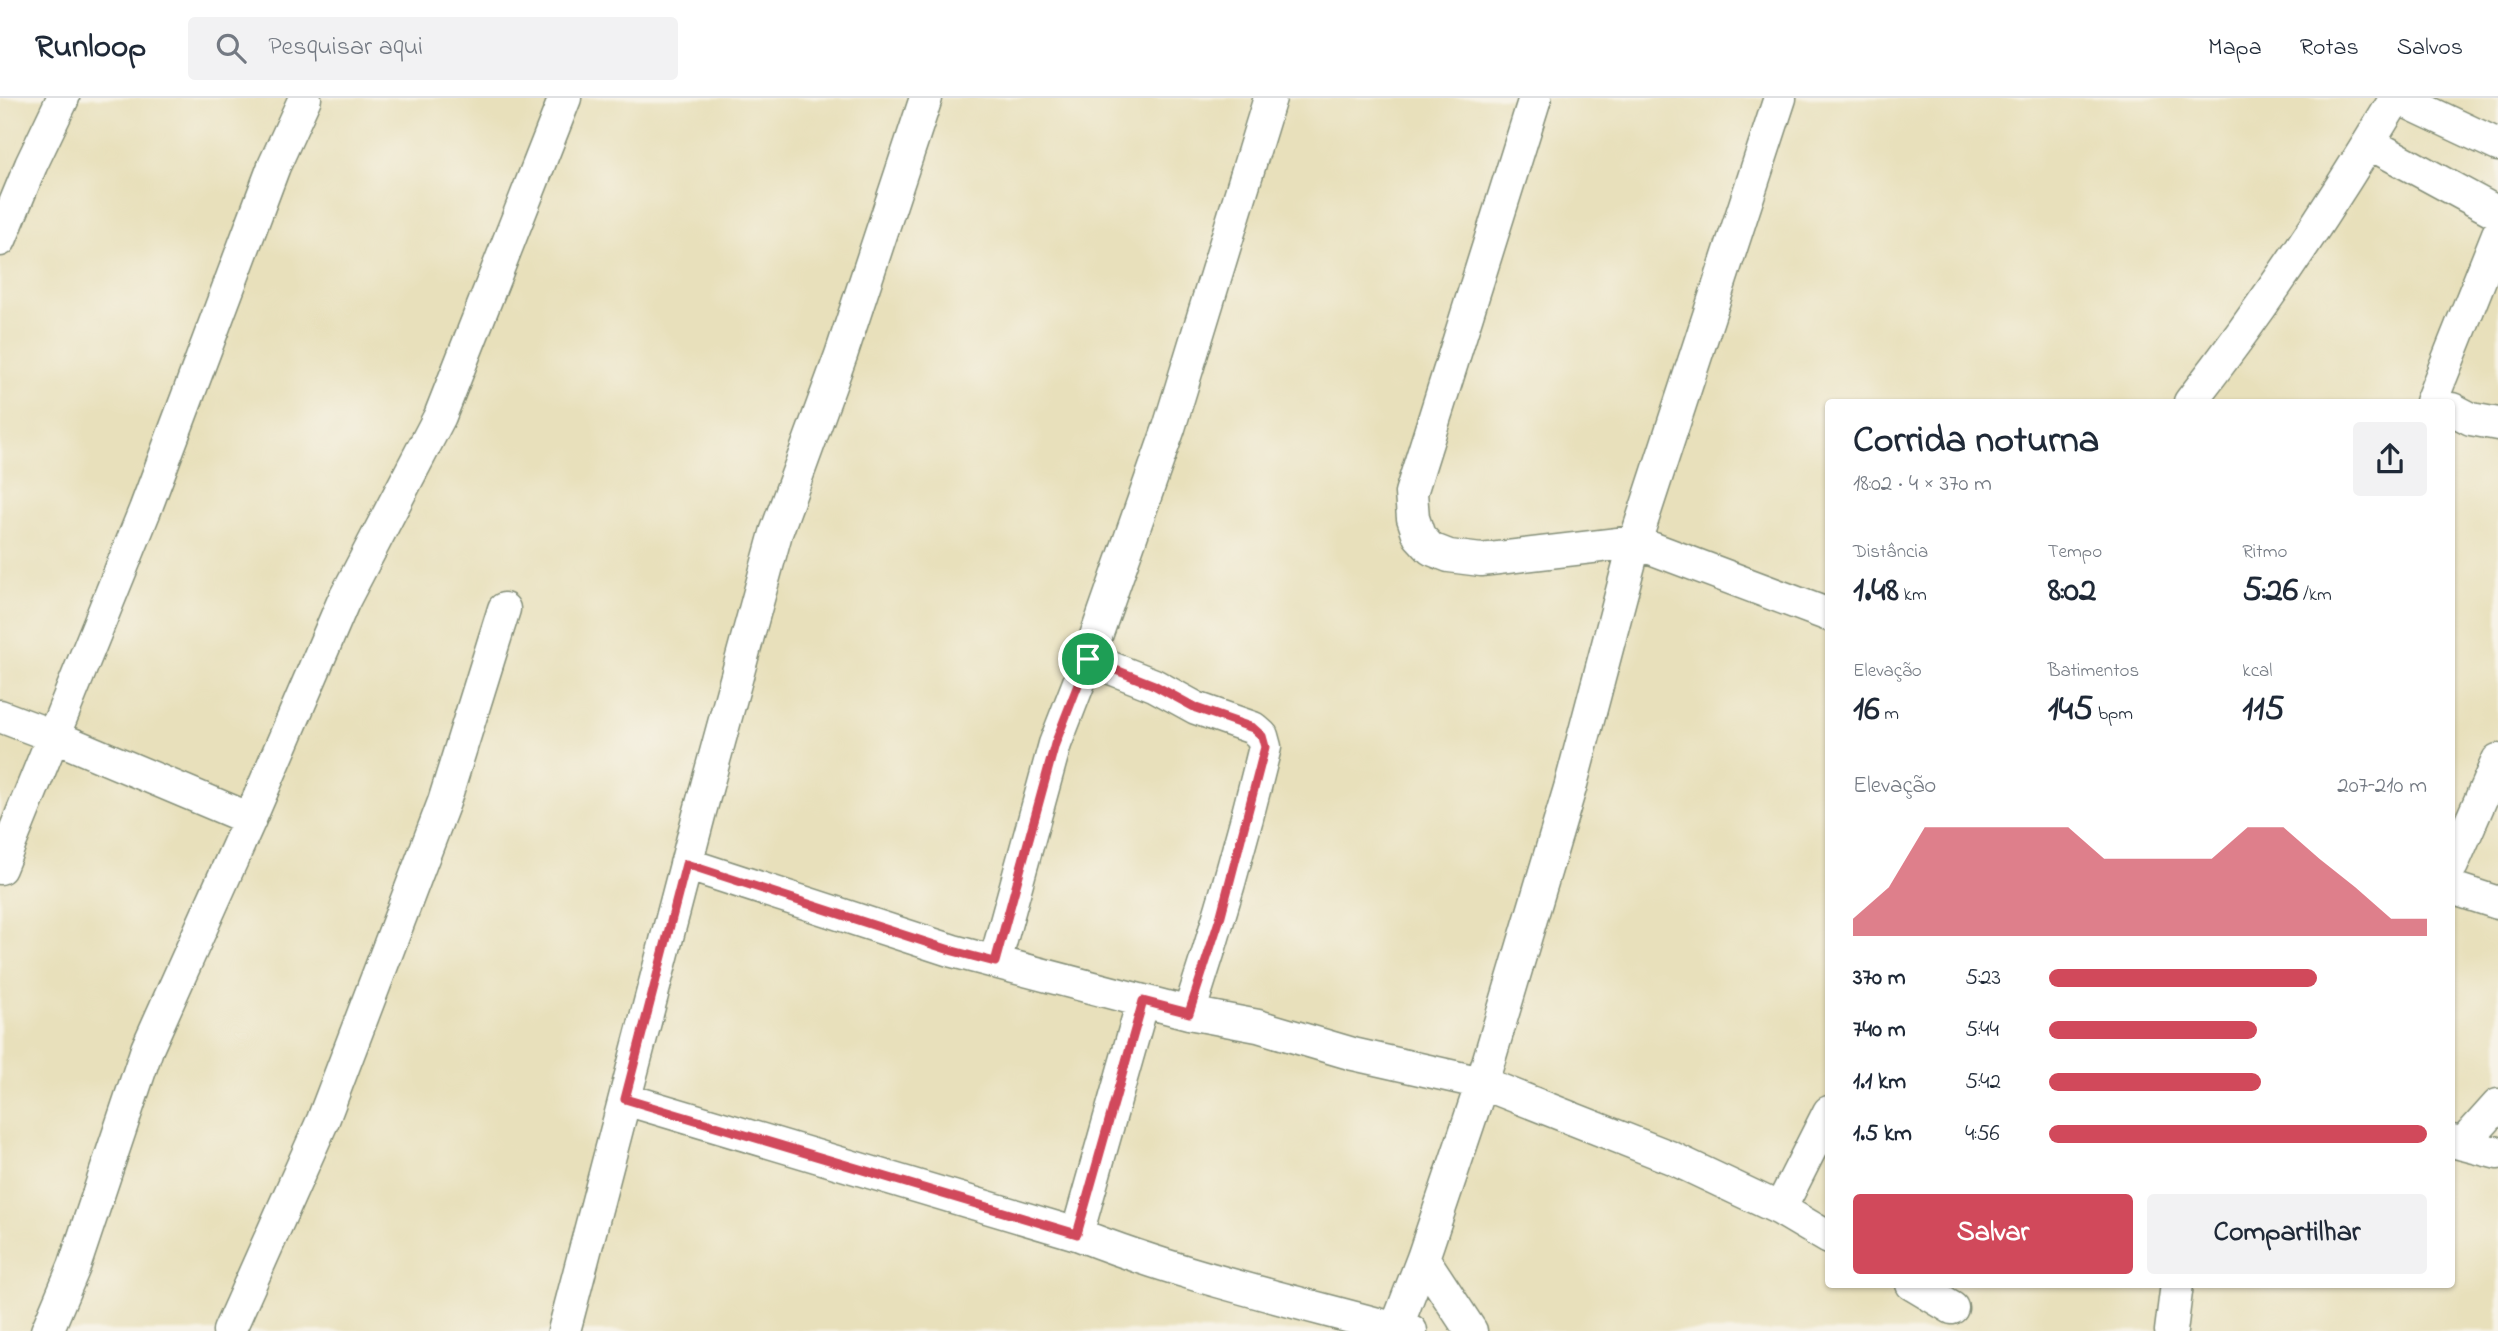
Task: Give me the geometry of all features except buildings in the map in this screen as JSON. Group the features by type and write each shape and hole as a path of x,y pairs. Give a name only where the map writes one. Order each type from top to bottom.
{"street":[{"path":"0,240 63,98"},
{"path":"0,868 145,510 274,166 305,98"},
{"path":"47,1331 74,1267 147,1049 343,602 440,416 565,98"},
{"path":"565,1331 686,864 776,533 841,355 926,98"},
{"path":"995,962 1055,744 1088,659 1169,428 1270,98"},
{"path":"1535,98 1411,493 1413,518 1419,536 1431,549 1449,556 1481,560 1635,542 1825,613"},
{"path":"625,1099 1077,1234 1114,1249 1250,1290 1401,1330 1482,1083 1570,788 1635,542 1780,98"},
{"path":"2192,399 2276,285 2397,98 2498,145"},
{"path":"2369,143 2498,213"},
{"path":"2439,399 2498,234"},
{"path":"2455,411 2471,419 2498,424"},
{"path":"229,1331 323,1120 444,802 504,609"},
{"path":"1088,659 1154,685 1196,708 1253,728 1262,736 1265,747 1246,825 1221,915 1189,1013"},
{"path":"0,716 250,819"},
{"path":"2455,858 2498,760"},
{"path":"686,864 940,947 1189,1013 1258,1026 1353,1054 1482,1083 1672,1158 1780,1209 1825,1236"},
{"path":"2455,889 2498,903"},
{"path":"1077,1234 1143,1001"},
{"path":"2457,1143 2498,1105"},
{"path":"1780,1209 1825,1120"},
{"path":"2457,1143 2498,1153"},
{"path":"1423,1258 1471,1331"},
{"path":"1919,1288 1952,1308"},
{"path":"2171,1331 2176,1288"}],"route":[{"path":"1088,659 1154,685 1196,708 1253,728 1262,736 1265,747 1221,915 1189,1013 1143,1001 1077,1234 625,1099 686,864 953,951 995,962 1055,744 1088,659"}]}
